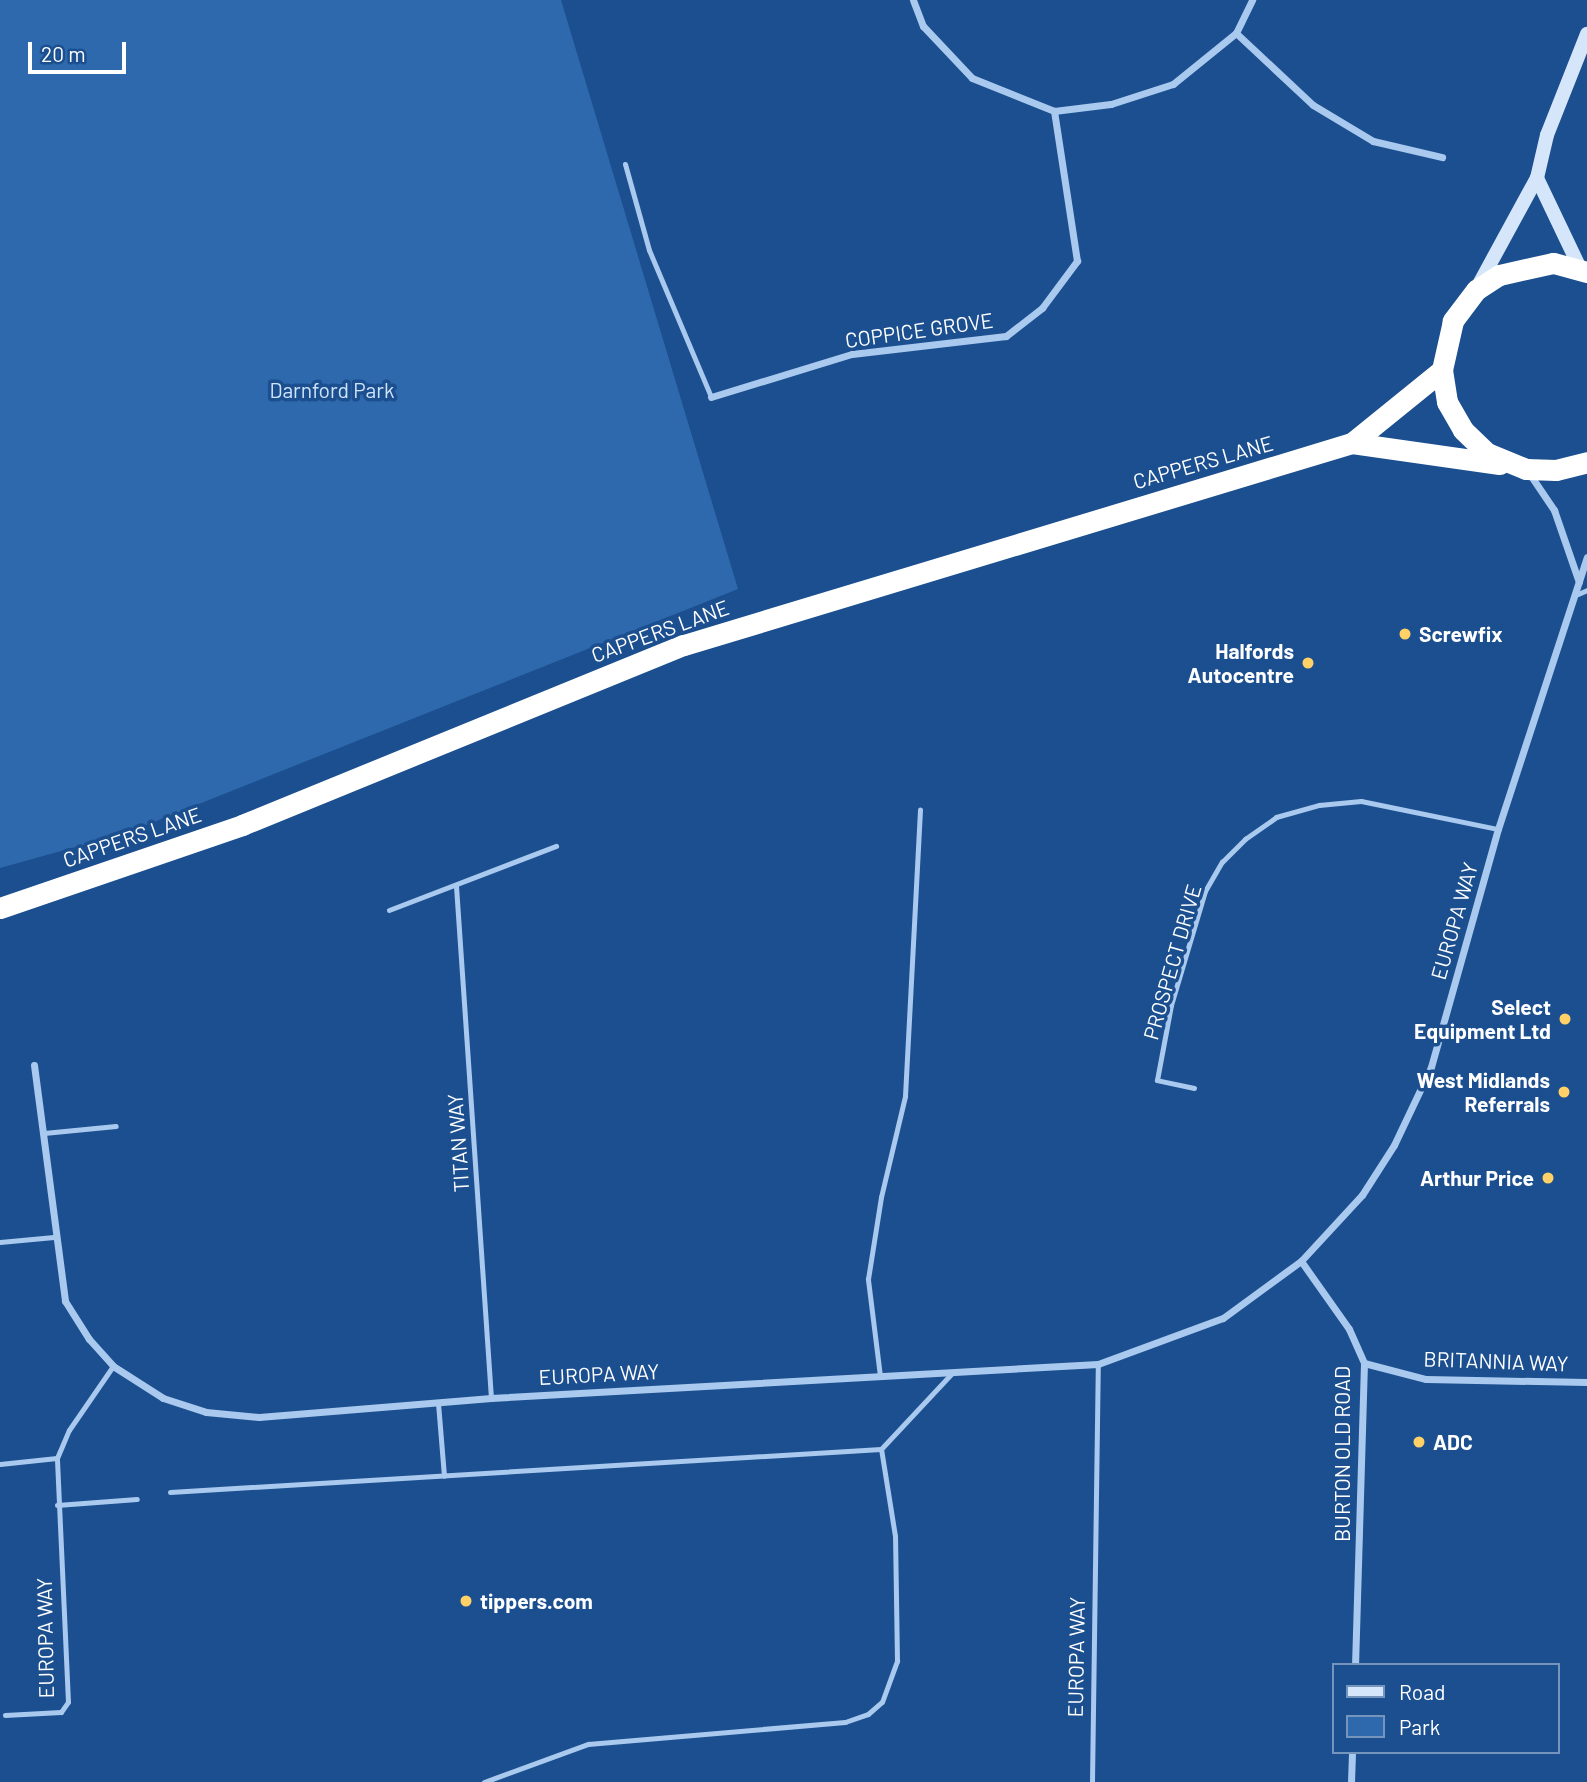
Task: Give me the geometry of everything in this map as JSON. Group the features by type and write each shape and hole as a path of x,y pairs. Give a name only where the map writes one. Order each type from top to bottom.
{"highway":[{"path":"1521,468 1487,453 1463,430 1447,402 1442,370 1453,321 1476,290 1525,265 1553,263 1584,270"},
{"name":"CAPPERS LANE","path":"0,908 242,825 684,645 1352,443 1442,370"},
{"name":"CAPPERS LANE","path":"1352,443 1521,468 1556,470 1587,462"}],"street":[{"path":"913,0 923,26 972,78 1054,111 1111,104 1173,84 1236,33 1252,0"},
{"path":"1236,33 1313,105 1373,141 1442,157"},
{"path":"1476,290 1537,178 1547,135 1587,34"},
{"name":"COPPICE GROVE","path":"711,397 852,354 1006,336 1042,308 1077,261 1054,111"},
{"path":"1537,178 1584,270"},
{"name":"EUROPA WAY","path":"1521,468 1554,510 1579,582"},
{"name":"EUROPA WAY","path":"34,1065 54,1237 65,1301 89,1339 113,1366 163,1398 206,1412 259,1418 491,1398 1098,1364 1223,1318 1301,1261 1362,1195 1394,1145 1430,1067 1498,829 1578,594 1587,557"},
{"name":"BURTON OLD ROAD","path":"1301,1261 1349,1329 1364,1363 1355,1663"},
{"name":"BRITANNIA WAY","path":"1364,1363 1426,1379 1587,1382"},
{"path":"1351,1782 1352,1754"}],"lane":[{"path":"625,164 649,250 711,397"},
{"path":"1578,594 1587,590"},
{"name":"PROSPECT DRIVE","path":"1194,1088 1157,1080 1171,1005 1205,891 1222,862 1245,839 1276,817 1319,805 1361,801 1457,817 1498,829"},
{"path":"880,1376 868,1279 881,1197 905,1096 920,809"},
{"path":"389,910 556,846"},
{"name":"TITAN WAY","path":"456,886 491,1398"},
{"path":"44,1133 116,1126"},
{"path":"0,1242 54,1237"},
{"name":"EUROPA WAY","path":"1092,1782 1098,1364"},
{"name":"EUROPA WAY","path":"5,1714 61,1712 68,1702 57,1506 57,1458 69,1430 113,1366"},
{"path":"170,1492 881,1449 953,1372"},
{"path":"438,1402 444,1476"},
{"path":"484,1782 587,1744 845,1722 868,1714 883,1702 897,1661 895,1536 881,1449"},
{"path":"0,1464 57,1458"},
{"path":"57,1506 137,1499"}],"green space":[{"name":"Darnford Park","path":"0,0 561,0 738,589 126,833 0,868"}],"place":[{"name":"Screwfix","path":"1405,634"},
{"name":"Halfords Autocentre","path":"1308,663"},
{"name":"Select Equipment Ltd","path":"1565,1019"},
{"name":"West Midlands Referrals","path":"1564,1092"},
{"name":"Arthur Price","path":"1548,1178"},
{"name":"ADC","path":"1419,1442"},
{"name":"tippers.com","path":"466,1601"}]}
